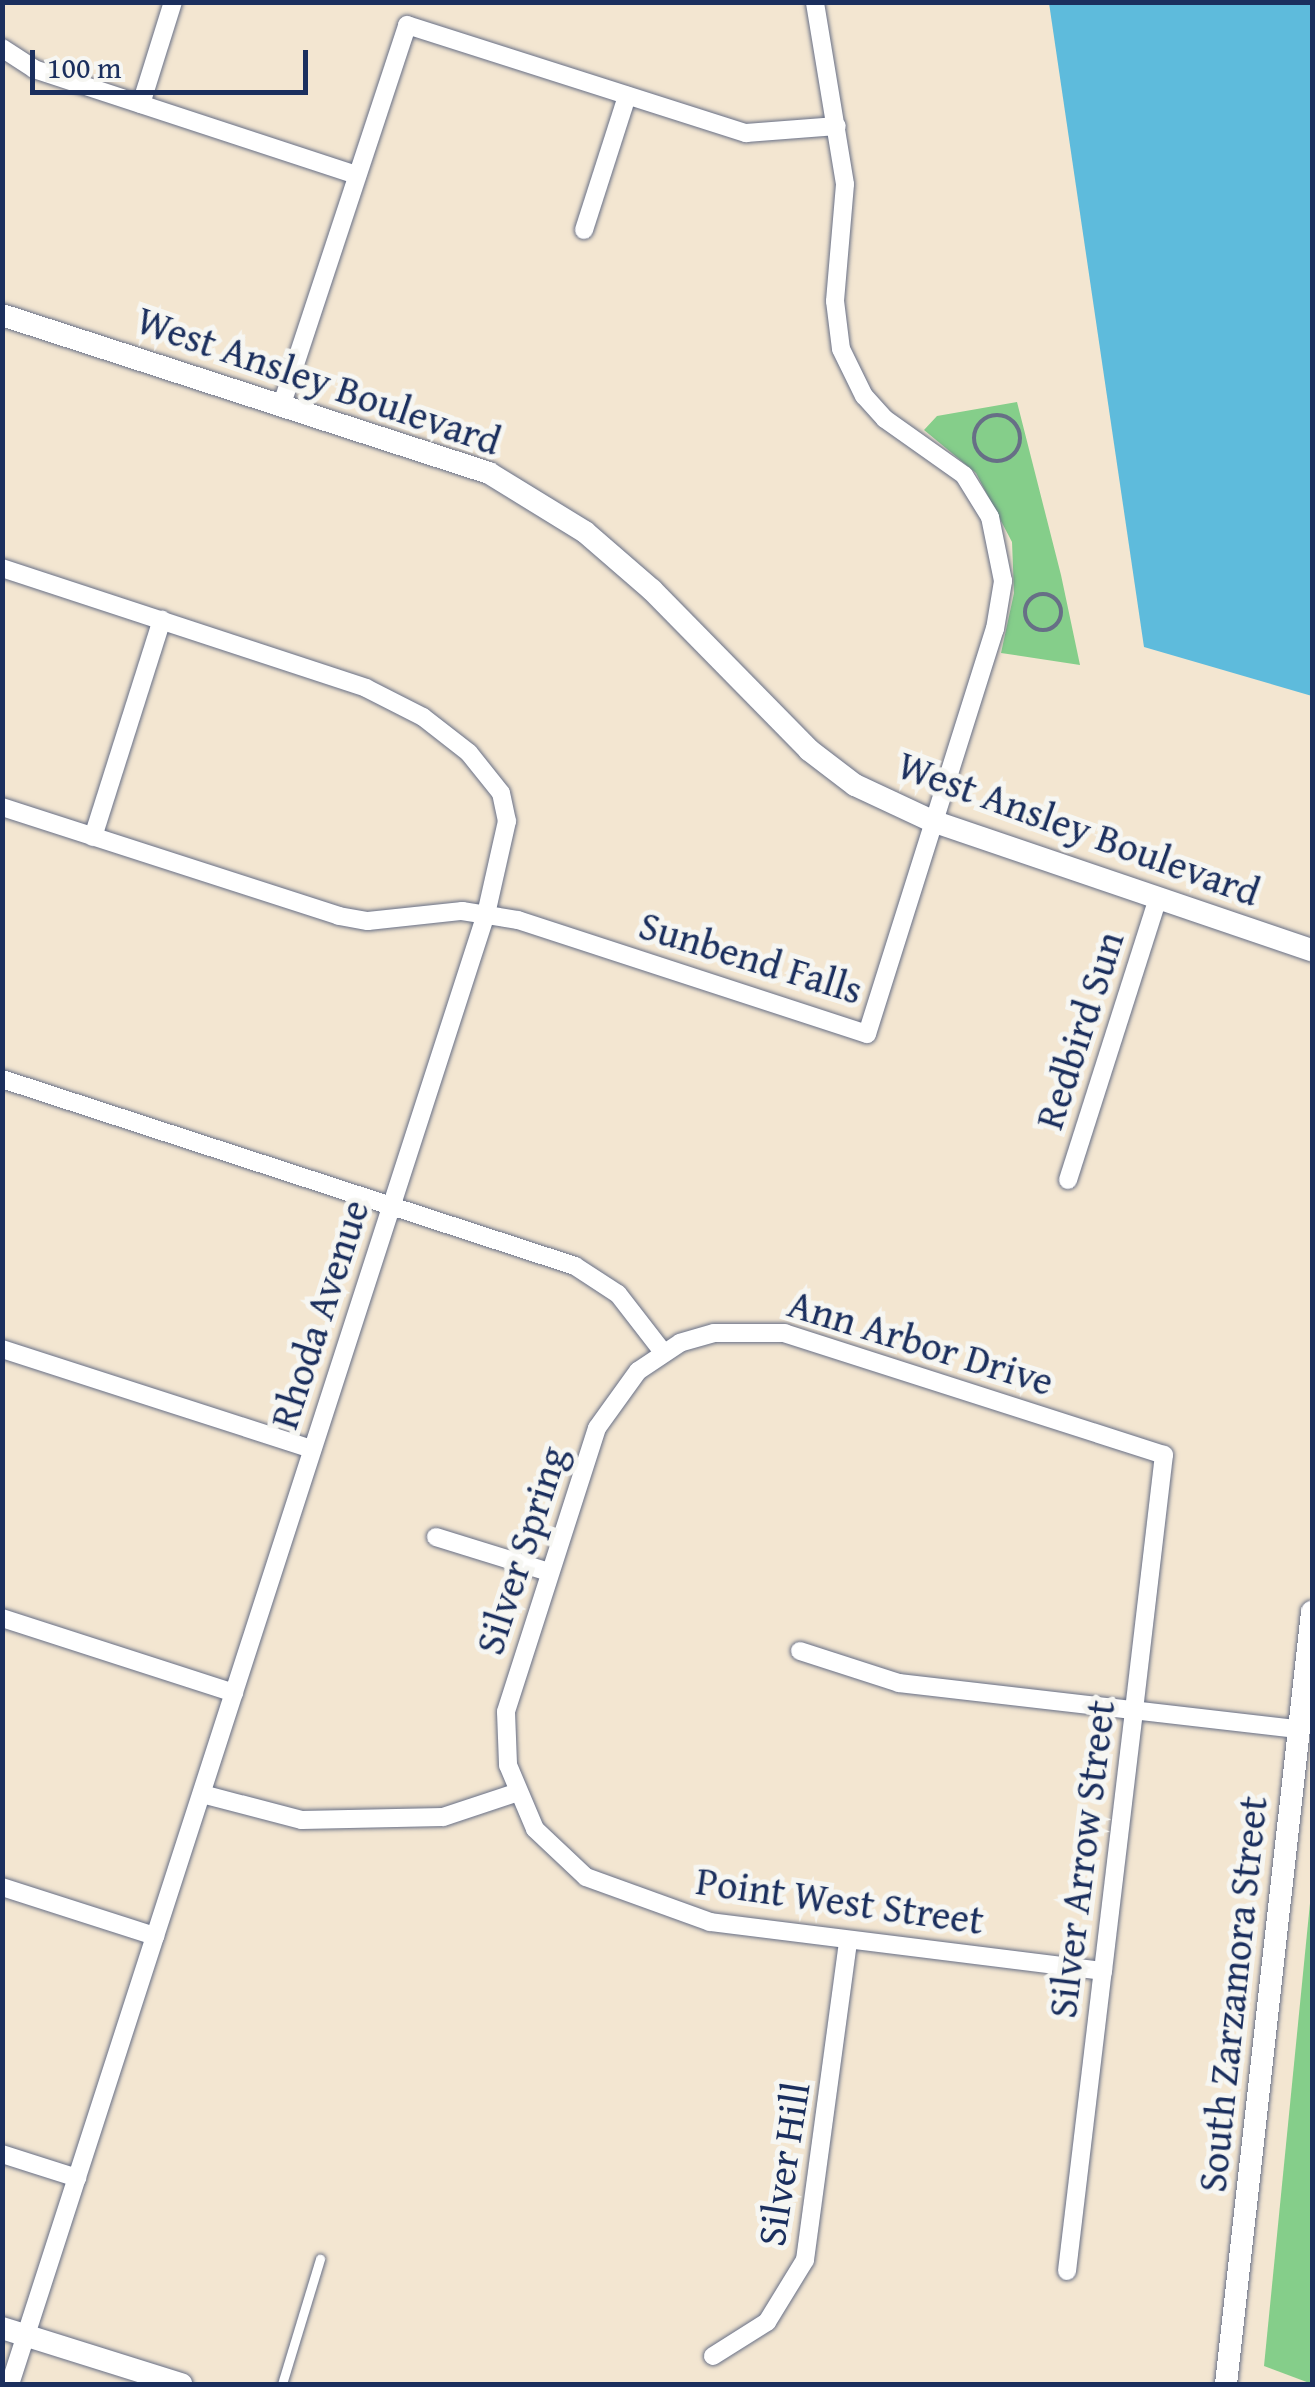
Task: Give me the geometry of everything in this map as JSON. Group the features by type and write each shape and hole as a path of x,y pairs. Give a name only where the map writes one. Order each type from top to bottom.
{"street":[{"path":"141,104 172,2"},
{"name":"Sunbend Falls","path":"2,808 339,916 486,914 866,1034 995,629 1003,581 999,546 964,476 884,419 864,396 841,350 835,301 845,184 815,2"},
{"path":"282,404 407,25 746,133 837,126"},
{"path":"2,48 34,69 357,175"},
{"path":"584,230 627,96"},
{"name":"West Ansley Boulevard","path":"2,314 461,462 552,510 652,590 809,750 855,784 932,821 1157,901 1312,950"},
{"name":"Rhoda Avenue","path":"2,568 366,688 423,717 469,752 501,794 507,821 486,914 10,2384"},
{"path":"93,836 162,620"},
{"name":"Redbird Sun","path":"1068,1180 1157,901"},
{"path":"2,1079 392,1204 590,1274 629,1306 663,1352"},
{"name":"Ann Arbor Drive","path":"663,1352 714,1332 785,1332 1164,1455"},
{"path":"2,1348 312,1449"},
{"name":"Silver Spring","path":"515,1793 506,1712 597,1428 626,1383 663,1352"},
{"name":"Silver Arrow Street","path":"1068,2271 1164,1455"},
{"path":"436,1537 549,1572"},
{"name":"South Zarzamora Street","path":"1226,2384 1303,1780 1299,1729 1312,1612"},
{"path":"2,1618 234,1693"},
{"path":"800,1651 899,1683 1299,1729"},
{"path":"202,1794 302,1820 443,1816 515,1793"},
{"name":"Point West Street","path":"515,1793 546,1843 602,1885 710,1922 1103,1972"},
{"path":"2,1886 155,1936"},
{"name":"Silver Hill","path":"713,2356 767,2322 806,2260 848,1941"},
{"path":"2,2154 77,2178"},
{"path":"2,2328 180,2384"}],"lane":[{"path":"282,2384 320,2259"}],"path":[{"path":"976,464 984,458 1004,462 1015,451 1019,428 1011,418 978,421 974,439 984,458"},
{"path":"1055,595 1063,618 1031,630 1022,606 1055,595"}],"green space":[{"path":"1017,402 1080,665 1001,653 1014,593 1012,542 976,473 924,430 937,416"},
{"path":"1312,1883 1312,2384 1264,2366"}],"water":[{"path":"1049,3 1312,3 1312,696 1144,647"}]}
